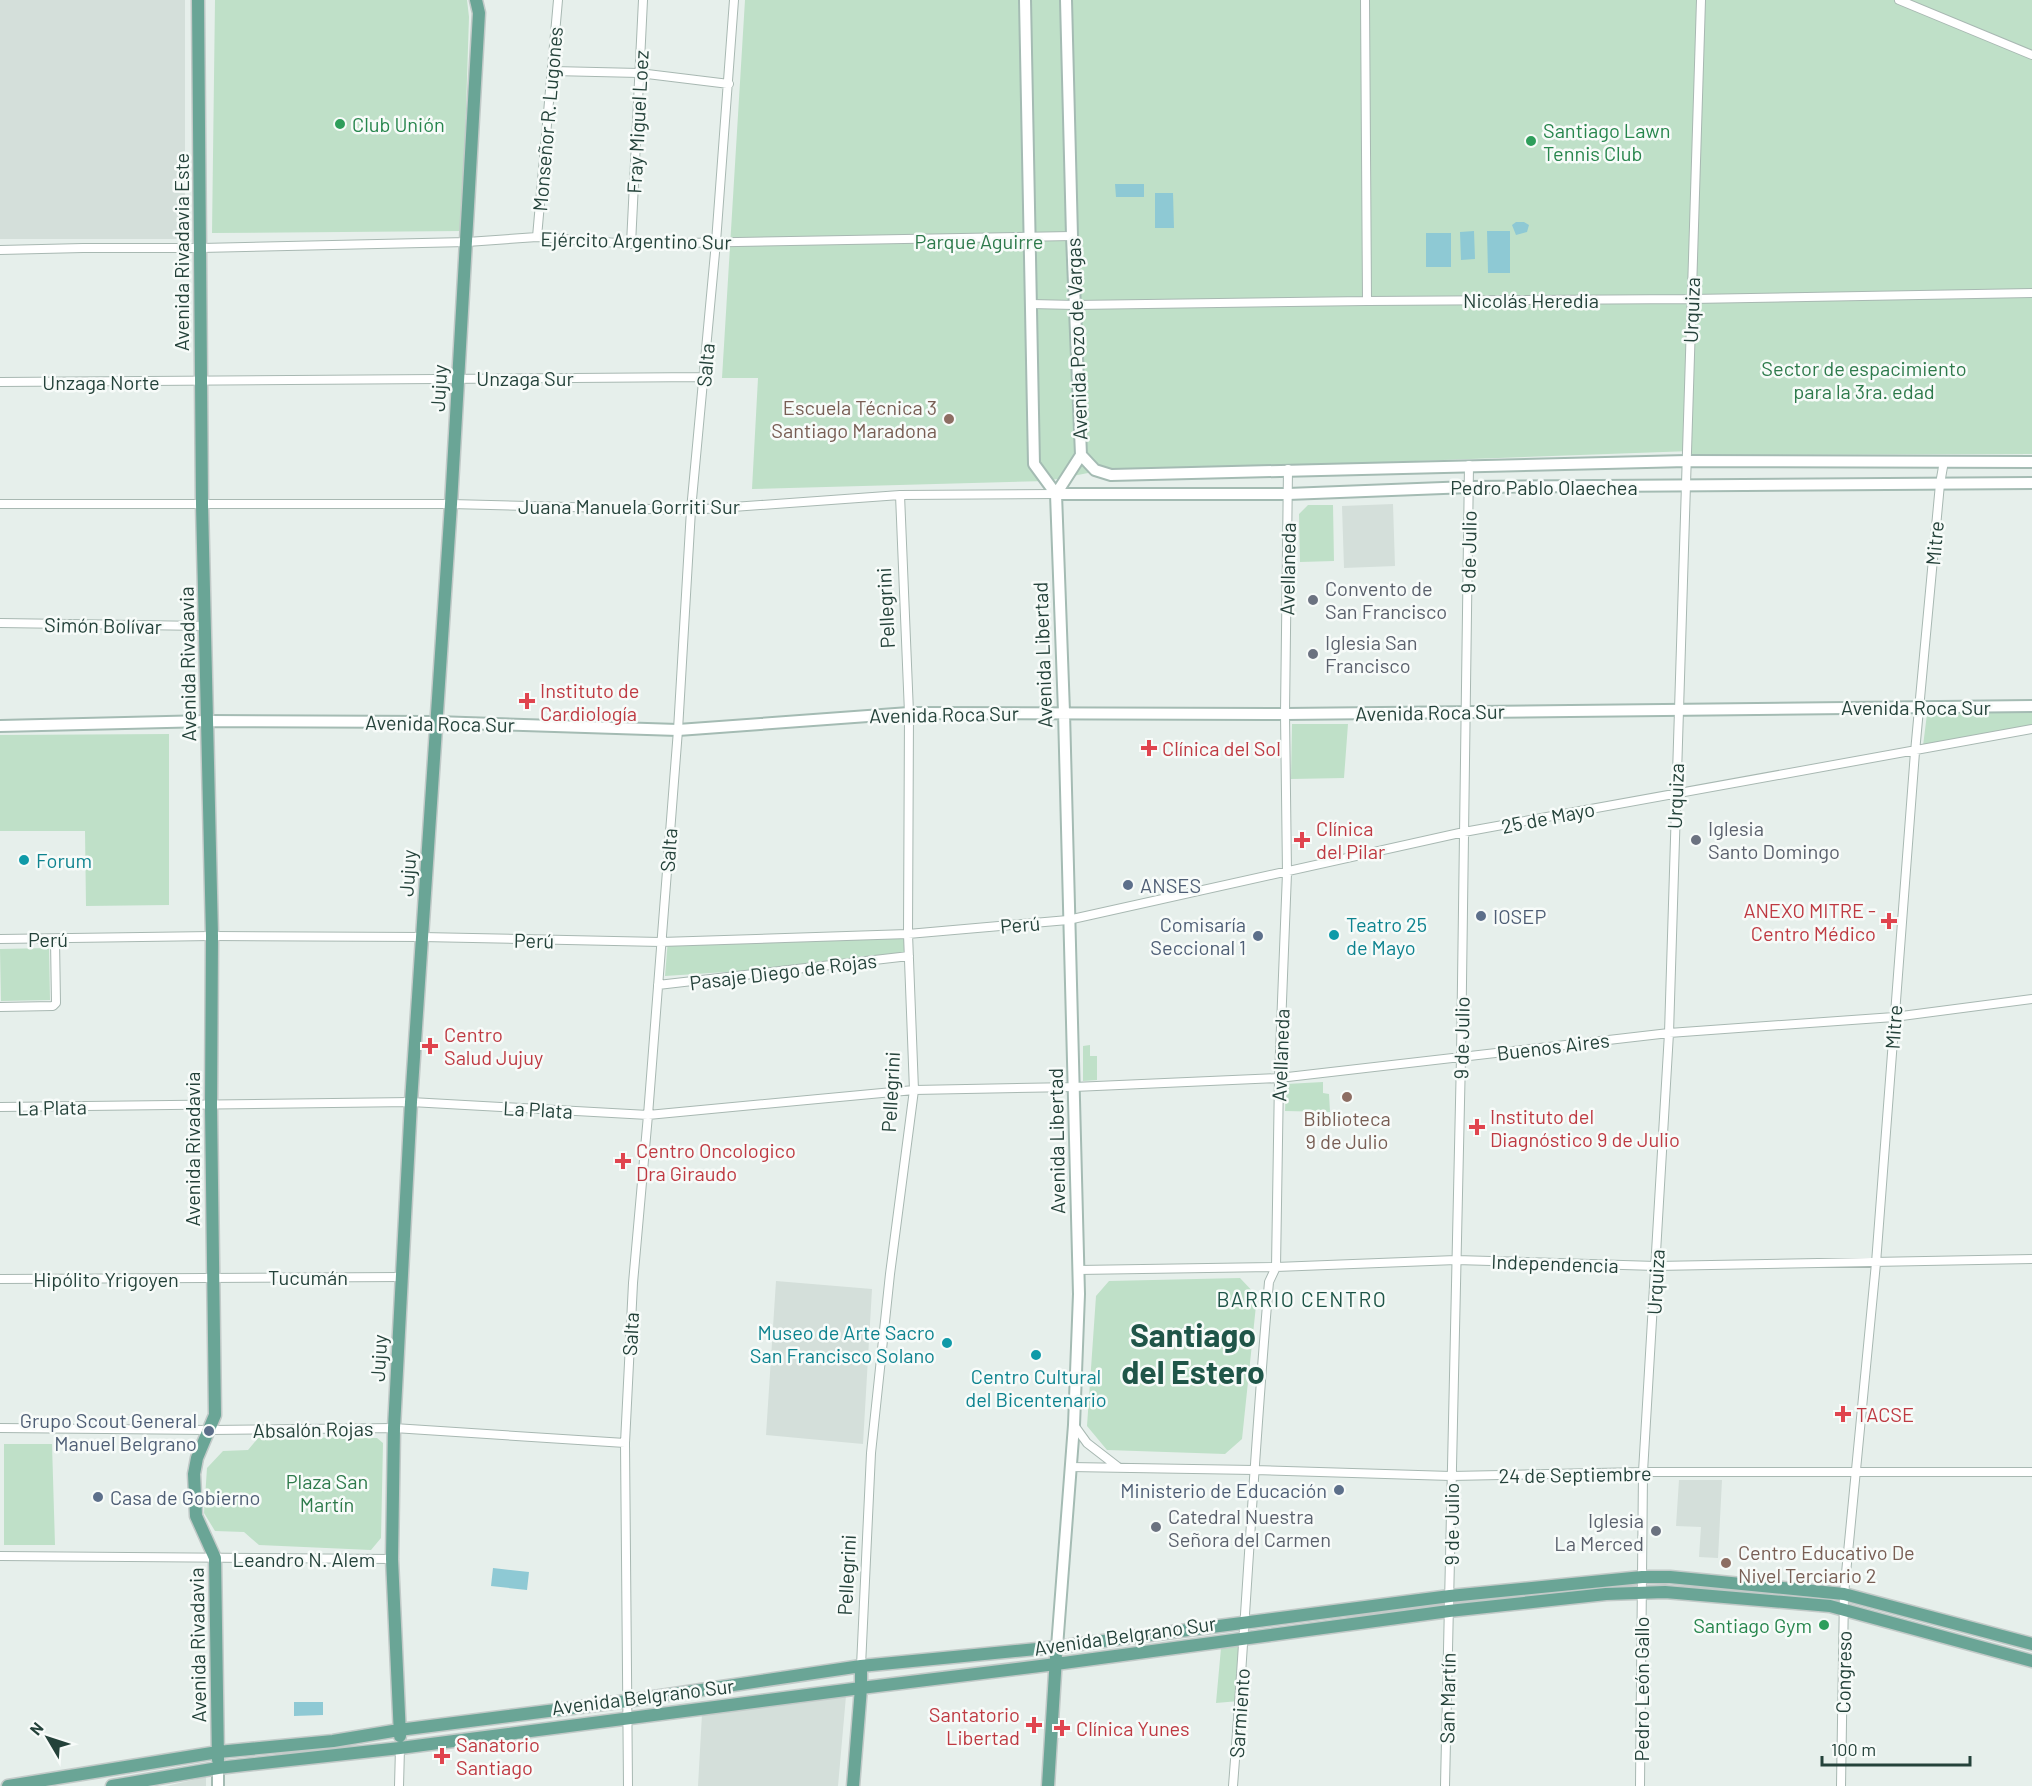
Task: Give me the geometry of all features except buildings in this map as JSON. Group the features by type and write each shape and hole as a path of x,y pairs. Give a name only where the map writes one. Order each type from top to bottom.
{"main road":[{"name":"Avenida Rivadavia Este","path":"198,0 202,504"},
{"name":"Jujuy","path":"400,1748 392,1559 394,1428 411,1102 467,242 478,14 476,0"},
{"name":"Avenida Rivadavia","path":"202,504 212,936 211,1106 215,1415 195,1466 195,1510 215,1558 218,1768"},
{"name":"Avenida Belgrano Sur","path":"8,1786 218,1752 333,1741 861,1666 1057,1647 1450,1596 1642,1577 1661,1576 1845,1594 2032,1644"},
{"name":"Avenida Belgrano Sur","path":"112,1786 218,1768 400,1748 1449,1611 1641,1592 1665,1592 1844,1608 2032,1661"},
{"name":"Avenida Libertad","path":"1048,1786 1057,1647"},
{"name":"Pellegrini","path":"853,1786 861,1666"}],"street":[{"name":"Monseñor R. Lugones","path":"537,237 558,0"},
{"name":"Fray Miguel Loez","path":"631,243 643,0"},
{"name":"Salta","path":"628,1786 625,1443 633,1283 678,730 691,510 716,242 734,0"},
{"path":"1025,0 1034,464 1056,494"},
{"name":"Avenida Pozo de Vargas","path":"1056,494 1081,455 1066,0"},
{"path":"1365,0 1367,301"},
{"name":"Urquiza","path":"1641,1592 1643,1472 1669,1033 1701,0"},
{"path":"1899,0 2032,55"},
{"path":"553,71 639,74 729,84"},
{"name":"Ejército Argentino Sur","path":"0,250 467,242 537,237 631,243 1072,236"},
{"name":"Nicolás Heredia","path":"1030,304 1692,299 2032,292"},
{"name":"Unzaga Sur","path":"201,381 704,377"},
{"name":"Unzaga Norte","path":"0,382 201,381"},
{"name":"Pedro Pablo Olaechea","path":"1081,455 1090,467 1111,475 1687,460 2032,462"},
{"name":"Mitre","path":"1845,1594 1876,1263 1919,706 1944,461"},
{"name":"9 de Julio","path":"1449,1611 1461,1057 1469,465"},
{"name":"Avellaneda","path":"1244,1639 1254,1470 1269,1282 1276,1267 1279,1078 1287,873 1285,714 1287,469"},
{"name":"Pedro Pablo Olaechea","path":"1056,494 1288,494 1469,487 2032,483"},
{"name":"Juana Manuela Gorriti Sur","path":"0,504 451,504 691,510 900,495 1056,494"},
{"name":"Avenida Libertad","path":"1056,494 1079,1294 1074,1425 1057,1647"},
{"name":"Pellegrini","path":"861,1666 872,1453 890,1274 914,1090 908,934 909,713 900,495"},
{"name":"Simón Bolívar","path":"0,623 205,626"},
{"name":"Avenida Roca Sur","path":"0,726 208,721 436,722 678,730 909,713 1285,714 2032,706"},
{"name":"25 de Mayo","path":"1068,920 1464,832 2032,729"},
{"name":"Perú","path":"0,939 212,936 422,937 661,942 908,934 1068,920"},
{"path":"0,1007 53,1006 56,1003 56,940"},
{"name":"Pasaje Diego de Rojas","path":"658,985 909,956"},
{"name":"Buenos Aires","path":"1074,1087 1279,1078 1669,1033 1894,1017 2032,999"},
{"name":"La Plata","path":"0,1107 411,1102 648,1115 914,1090 1074,1087"},
{"name":"Independencia","path":"1078,1270 1276,1267 1456,1260 1656,1266 2032,1259"},
{"name":"Tucumán","path":"213,1278 402,1277"},
{"name":"Hipólito Yrigoyen","path":"0,1279 213,1278"},
{"path":"1074,1425 1086,1443 1118,1467"},
{"name":"Absalón Rojas","path":"0,1428 210,1431 394,1428 625,1443"},
{"name":"24 de Septiembre","path":"1070,1467 1451,1476 1643,1472 2032,1472"},
{"name":"Leandro N. Alem","path":"0,1556 392,1559"},
{"name":"Pedro León Gallo","path":"1640,1786 1641,1592"},
{"name":"Congreso","path":"1841,1786 1845,1594"},
{"name":"San Martín","path":"1445,1786 1449,1611"},
{"name":"Sarmiento","path":"1233,1786 1244,1639"},
{"path":"399,1786 400,1748"},
{"name":"Avenida Rivadavia","path":"218,1768 218,1786"}],"shaded area":[{"path":"0,0 185,0 185,239 0,239"},
{"path":"1393,504 1395,566 1344,568 1342,506"},
{"path":"776,1281 872,1289 863,1444 766,1435"},
{"path":"1679,1480 1722,1480 1718,1558 1699,1557 1701,1527 1676,1526"},
{"path":"846,1696 838,1786 698,1786 702,1714"},
{"path":"206,1777 206,1786 166,1786"}],"green space":[{"name":"Club Unión","path":"215,0 467,0 469,17 462,231 212,233"},
{"name":"Parque Aguirre","path":"745,0 2032,0 2032,454 1692,455 1691,451 1088,473 1047,481 752,489 758,378 722,378"},
{"path":"1308,505 1333,505 1334,561 1300,562 1299,514"},
{"path":"2032,712 2032,725 1923,746 1927,714"},
{"path":"1292,724 1348,724 1344,778 1291,779"},
{"path":"169,734 169,905 86,906 85,831 0,831 0,735"},
{"path":"907,938 906,960 665,976 668,939"},
{"path":"49,948 50,1000 1,1001 0,949"},
{"path":"1090,1045 1090,1056 1097,1056 1097,1080 1083,1081 1083,1046"},
{"path":"1323,1082 1323,1093 1329,1094 1330,1112 1285,1111 1286,1084"},
{"path":"1240,1278 1257,1296 1242,1439 1225,1454 1107,1450 1087,1426 1096,1296 1109,1281"},
{"name":"Plaza San Martín","path":"259,1437 377,1438 383,1443 381,1538 371,1550 259,1545 244,1532 215,1531 204,1513 207,1468 223,1451 248,1450"},
{"path":"4,1444 52,1444 55,1545 4,1545"},
{"path":"1242,1645 1239,1701 1216,1703 1221,1648"}],"water":[{"path":"1115,184 1144,184 1144,197 1116,197"},
{"path":"1155,193 1173,193 1174,228 1155,228"},
{"path":"1516,222 1529,225 1527,232 1516,235 1512,225"},
{"path":"1474,231 1475,259 1461,260 1460,232"},
{"path":"1487,231 1510,231 1510,273 1488,273"},
{"path":"1426,233 1451,233 1451,267 1426,267"},
{"path":"493,1568 529,1572 527,1590 491,1586"},
{"path":"294,1702 323,1702 323,1715 294,1716"}],"place":[{"name":"Club Unión","path":"340,124"},
{"name":"Santiago Lawn Tennis Club","path":"1531,141"},
{"name":"Escuela Técnica 3 Santiago Maradona","path":"949,419"},
{"name":"Convento de San Francisco","path":"1313,600"},
{"name":"Iglesia San Francisco","path":"1313,654"},
{"name":"Instituto de Cardiología","path":"527,701"},
{"name":"Clínica del Sol","path":"1149,748"},
{"name":"Clínica del Pilar","path":"1302,840"},
{"name":"Iglesia Santo Domingo","path":"1696,840"},
{"name":"Forum","path":"24,860"},
{"name":"ANSES","path":"1128,885"},
{"name":"IOSEP","path":"1481,916"},
{"name":"ANEXO MITRE - Centro Médico","path":"1889,921"},
{"name":"Teatro 25 de Mayo","path":"1334,935"},
{"name":"Comisaría Seccional 1","path":"1258,936"},
{"name":"Centro Salud Jujuy","path":"430,1046"},
{"name":"Biblioteca 9 de Julio","path":"1347,1097"},
{"name":"Instituto del Diagnóstico 9 de Julio","path":"1477,1127"},
{"name":"Centro Oncologico Dra Giraudo","path":"623,1161"},
{"name":"Museo de Arte Sacro San Francisco Solano","path":"947,1343"},
{"name":"Centro Cultural del Bicentenario","path":"1036,1355"},
{"name":"TACSE","path":"1843,1414"},
{"name":"Grupo Scout General Manuel Belgrano","path":"209,1431"},
{"name":"Ministerio de Educación","path":"1339,1490"},
{"name":"Casa de Gobierno","path":"98,1497"},
{"name":"Catedral Nuestra Señora del Carmen","path":"1156,1527"},
{"name":"Iglesia La Merced","path":"1656,1531"},
{"name":"Centro Educativo De Nivel Terciario 2","path":"1726,1563"},
{"name":"Santiago Gym","path":"1824,1625"},
{"name":"Santatorio Libertad","path":"1034,1725"},
{"name":"Clínica Yunes","path":"1062,1728"},
{"name":"Sanatorio Santiago","path":"442,1756"}],"district":[{"name":"BARRIO CENTRO","path":"1302,1298"},
{"name":"Santiago del Estero","path":"1193,1352"}],"park label":[{"name":"Sector de espacimiento para la 3ra. edad","path":"1864,380"}]}
